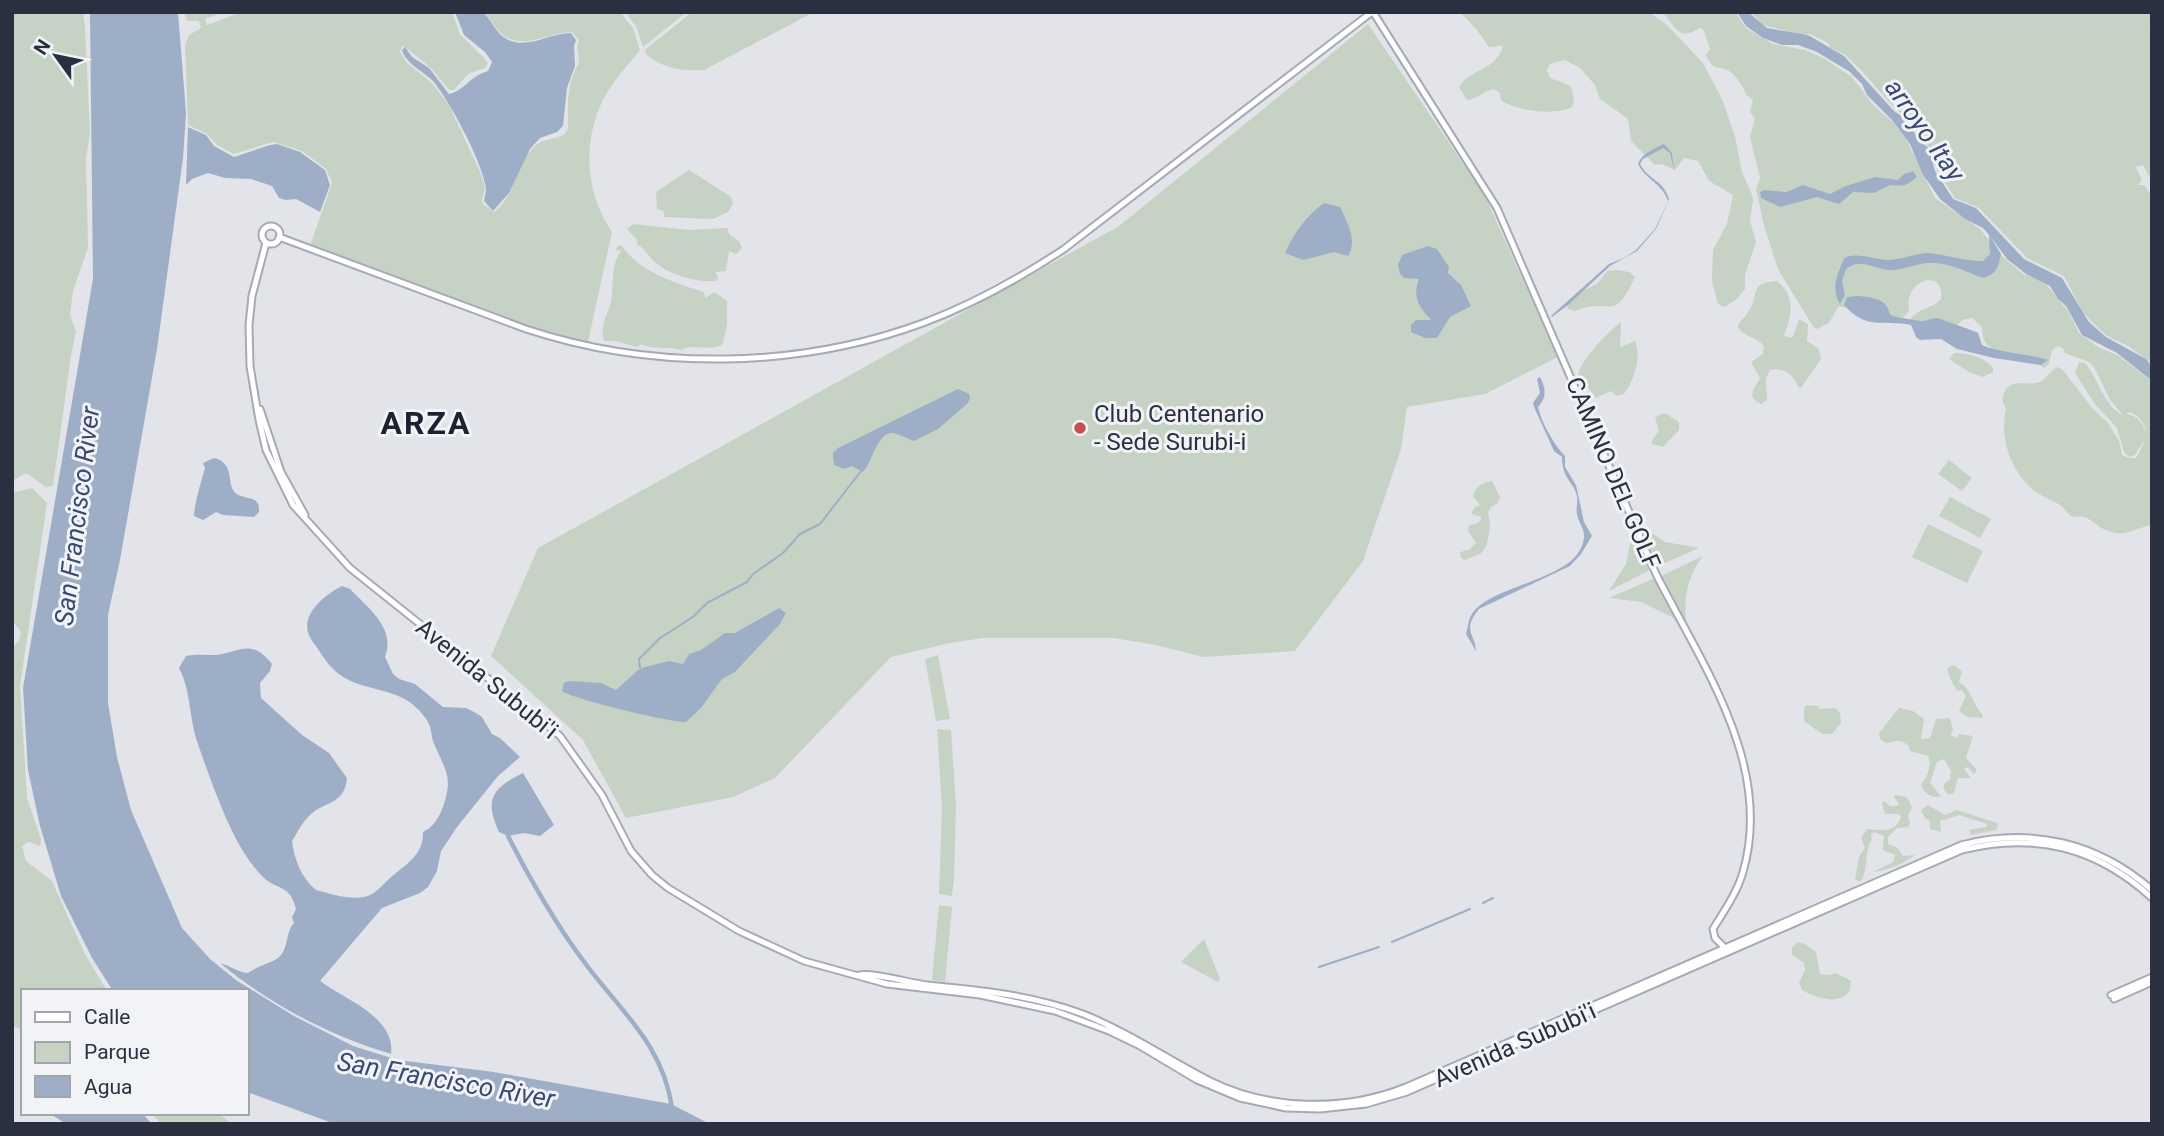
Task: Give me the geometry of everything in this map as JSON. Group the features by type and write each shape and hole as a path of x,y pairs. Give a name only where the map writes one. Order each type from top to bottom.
{"street":[{"path":"279,237 274,243 266,243 262,235 268,227 275,228 279,237 526,329 549,337 638,355 733,358 780,355 851,343 924,323 984,296 1038,266 1064,249 1373,12"},
{"name":"CAMINO DEL GOLF","path":"1373,12 1497,208 1656,574 1702,658 1728,716 1745,773 1750,825 1742,874 1728,906 1713,929 1715,938 1726,950"},
{"name":"Avenida Sububi'i","path":"266,243 256,278 249,325 250,366 258,421 267,450 293,505 360,576 560,736 602,795 631,851 652,875 694,905 760,942 804,961 887,984 981,995 1055,1011 1117,1035 1197,1080 1227,1093 1273,1105 1320,1109 1366,1104 1407,1092 1949,849 1992,838 2044,838 2084,848 2126,869 2152,890"},
{"name":"Avenida Sububi'i","path":"1726,950 1951,854 1992,844 2034,842 2084,854 2123,874 2152,898"},
{"path":"2152,977 2113,997 2152,982"}],"green space":[{"path":"12,12 83,12 85,28 90,133 86,159 88,248 73,291 70,315 76,332 53,486 46,487 26,473 12,481"},
{"path":"184,12 224,12 205,19 207,25 242,12 452,12 460,34 488,63 485,68 468,74 454,90 449,90 430,68 408,49 402,46 400,52 408,64 432,83 449,105 481,174 485,188 483,204 494,212 507,197 528,153 538,143 565,134 568,128 569,94 579,63 579,40 572,32 530,41 514,40 500,32 484,12 620,12 633,28 640,50 604,98 592,131 592,183 596,200 612,232 588,342 551,335 497,317 310,246 332,183 326,169 302,151 273,142 234,154 217,145 207,134 188,125 185,45 189,35 201,28 199,21 187,21"},
{"path":"625,12 687,12 643,47 636,26"},
{"path":"692,12 814,12 704,70 673,68 658,63 645,53 646,49"},
{"path":"1460,12 1649,12 1667,25 1703,63 1722,99 1735,136 1742,172 1751,192 1753,200 1750,221 1756,242 1745,275 1745,289 1736,300 1724,307 1718,304 1712,281 1713,250 1727,224 1733,195 1709,181 1698,161 1684,158 1675,170 1662,164 1655,165 1631,141 1628,119 1600,99 1595,85 1579,67 1564,60 1550,64 1547,70 1550,78 1571,86 1574,100 1572,107 1565,110 1546,112 1516,107 1501,100 1500,93 1494,89 1467,100 1459,87 1470,76 1490,65 1503,46 1489,47"},
{"path":"1657,12 1735,12 1746,28 1773,44 1805,50 1825,59 1852,77 1874,106 1893,122 1906,139 1935,198 1980,229 2003,257 2023,274 2046,284 2068,311 2079,333 2098,347 2119,356 2150,380 2152,525 2116,533 2085,517 2071,516 2062,506 2027,484 2009,454 2004,432 2004,393 2011,385 2040,382 2057,367 2063,370 2093,409 2108,423 2119,441 2122,455 2128,458 2136,458 2144,440 2135,455 2129,457 2124,452 2117,428 2094,403 2075,373 2079,362 2085,363 2111,406 2123,415 2110,400 2089,362 2065,353 2064,349 2058,346 2052,350 2049,364 2044,368 2027,359 2006,355 1989,346 1984,339 1982,327 1972,318 1962,320 1955,328 1911,321 1915,314 1941,299 1941,289 1931,280 1924,281 1912,291 1909,311 1902,319 1838,307 1829,323 1814,328 1778,269 1764,226 1756,189 1760,178 1750,136 1755,119 1750,112 1753,100 1746,95 1732,73 1712,65 1706,55 1710,49 1701,28 1689,33 1681,32 1665,15","holes":["2130,412 2137,416 2145,427 2145,433 2137,419 2126,414"]},
{"path":"1751,12 2152,12 2149,25 2152,26 2152,182 2143,165 2136,167 2142,180 2138,185 2144,185 2152,196 2152,363 2128,346 2107,336 2091,321 2083,312 2064,276 2027,258 1979,208 1955,198 1937,170 1930,148 1905,116 1895,109 1845,55 1810,34 1798,34 1763,25"},
{"name":"Club Centenario - Sede Surubi-i","path":"1368,24 1484,194 1558,357 1485,394 1407,407 1401,449 1363,561 1295,651 1203,657 1113,638 983,638 891,657 775,778 733,797 626,818 583,740 491,656 538,548 1119,226"},
{"path":"689,170 731,197 733,203 728,212 713,219 664,217 664,211 657,209 656,192"},
{"path":"633,224 689,230 728,228 729,234 739,241 742,248 736,254 729,251 726,271 715,272 717,281 695,280 672,273 656,263 637,244 637,240 627,229"},
{"path":"618,245 648,270 703,292 706,298 714,292 727,301 727,324 723,344 712,348 691,347 681,350 641,344 637,347 604,341 603,326 611,302 614,269 621,251 616,250"},
{"path":"1607,271 1629,272 1635,277 1628,292 1616,305 1587,307 1575,311 1568,309 1567,305 1577,294 1598,283"},
{"path":"1777,281 1787,293 1791,306 1784,335 1790,338 1793,336 1799,319 1808,324 1807,341 1819,349 1821,359 1801,388 1788,373 1779,369 1770,370 1766,379 1767,400 1761,404 1752,395 1760,378 1751,362 1763,354 1764,347 1738,327 1752,306 1758,287"},
{"path":"1621,322 1620,347 1635,341 1637,348 1634,376 1624,394 1616,396 1611,391 1596,398 1578,375 1580,368 1602,339"},
{"path":"1954,353 1981,358 1990,364 1993,372 1983,377 1969,372 1949,359"},
{"path":"1665,413 1679,422 1679,430 1663,447 1652,444 1652,440 1659,431 1655,417"},
{"path":"1949,460 1972,478 1962,491 1938,474"},
{"path":"1492,481 1500,497 1488,513 1488,540 1481,553 1464,560 1460,552 1469,550 1476,543 1468,531 1469,525 1481,520 1481,517 1471,514 1474,508 1480,505 1473,497 1475,490"},
{"path":"32,488 47,503 20,686 27,798 41,839 40,846 29,842 22,846 26,861 52,881 85,954 106,989 21,989 21,1029 12,1026 12,648 19,641 21,632 12,620 12,493"},
{"path":"1950,497 1991,519 1980,538 1939,516"},
{"path":"1638,524 1665,542 1699,548 1658,566"},
{"path":"1928,524 1983,551 1967,583 1912,557"},
{"path":"1633,529 1650,570 1609,591 1626,564"},
{"path":"1703,556 1689,581 1685,608 1687,627 1661,576"},
{"path":"1655,578 1674,618 1641,602 1609,598"},
{"path":"938,655 950,719 936,721 925,659"},
{"path":"1954,665 1962,672 1959,682 1969,693 1983,715 1982,718 1968,717 1959,711 1966,696 1962,690 1956,689 1950,677 1947,668"},
{"path":"1818,706 1819,709 1835,708 1840,713 1841,723 1832,734 1822,734 1804,721 1804,707"},
{"path":"1899,708 1913,711 1924,719 1921,739 1930,738 1936,719 1950,718 1953,730 1950,735 1957,738 1959,734 1973,736 1966,758 1977,770 1974,774 1967,767 1964,769 1971,778 1958,778 1954,793 1949,795 1944,790 1951,771 1944,759 1937,762 1930,783 1941,796 1932,796 1921,785 1928,772 1928,756 1910,751 1908,745 1901,742 1886,743 1880,739 1879,733"},
{"path":"937,729 951,730 956,806 952,896 939,894 942,807"},
{"path":"1893,796 1907,797 1912,807 1908,816 1910,823 1908,827 1897,828 1888,837 1888,844 1898,848 1903,856 1915,855 1895,866 1873,872 1893,862 1895,855 1883,850 1884,836 1874,832 1871,834 1865,871 1861,881 1858,881 1855,879 1859,857 1865,848 1861,838 1867,829 1887,830 1895,826 1901,817 1899,814 1885,814 1882,804 1884,801 1890,806 1897,806 1899,804"},
{"path":"1928,805 1945,815 1957,810 1997,823 1998,826 1996,830 1971,835 1969,830 1986,827 1987,824 1959,815 1940,821 1941,832 1930,829 1930,821 1921,810"},
{"path":"939,905 952,907 945,982 932,980"},
{"path":"1204,939 1220,979 1218,982 1181,962"},
{"path":"1797,942 1816,952 1820,974 1836,973 1851,981 1846,995 1825,999 1802,990 1799,983 1805,970 1804,963 1792,955 1792,948"},
{"path":"153,1115 221,1115 232,1124 161,1124"}],"water":[{"name":"San Francisco River","path":"90,12 178,12 186,113 183,158 157,349 108,615 108,703 117,757 131,810 182,928 210,959 236,980 294,1016 353,1046 398,1060 494,1072 671,1104 710,1124 335,1124 248,1092 248,989 112,989 92,958 61,896 40,826 28,770 23,688 93,279"},
{"path":"455,12 483,12 502,36 513,42 529,42 571,33 576,40 575,66 567,88 563,126 557,132 540,138 530,149 509,193 493,211 484,201 486,188 482,173 455,116 433,81 411,63 402,50 405,47 412,57 429,68 449,94 488,71 492,62 485,52 464,35"},
{"path":"1737,12 1748,12 1767,28 1808,35 1844,56 1929,148 1935,171 1953,199 1976,208 2024,259 2062,278 2089,322 2106,337 2146,359 2152,366 2152,381 2117,353 2082,335 2066,306 2050,286 2026,274 2007,259 1990,236 2001,254 1996,270 1991,275 1983,278 1936,263 1893,270 1863,264 1852,265 1846,269 1842,281 1845,295 1840,304 1835,287 1844,258 1859,256 1887,260 1929,253 1983,261 1990,254 1989,235 1940,199 1922,173 1910,144 1850,72 1817,52 1763,38 1746,26"},
{"path":"188,127 206,135 214,146 234,157 277,144 300,152 325,170 330,185 320,212 296,199 279,198 272,186 251,179 225,178 208,173 192,179 186,185"},
{"path":"1664,144 1672,153 1674,171 1670,153 1663,148 1643,159 1640,164 1647,174 1663,187 1669,199 1656,229 1637,251 1610,266 1552,317 1609,264 1636,250 1655,229 1668,201 1662,190 1645,174 1638,164 1645,154"},
{"path":"1913,171 1917,177 1907,184 1890,185 1874,193 1853,192 1839,204 1817,197 1780,207 1761,198 1760,192 1786,192 1803,185 1830,194 1875,177 1898,180"},
{"path":"1324,203 1340,207 1346,219 1352,237 1348,256 1334,252 1303,260 1285,253 1301,225"},
{"path":"1428,246 1437,249 1449,267 1448,273 1461,285 1471,306 1450,317 1437,338 1425,338 1411,332 1411,325 1416,320 1431,320 1418,301 1416,291 1419,279 1404,278 1398,265 1402,255"},
{"path":"1857,296 1881,301 1894,316 1922,321 1937,318 1978,333 1982,345 2048,360 2041,365 1994,358 1957,349 1941,339 1920,340 1911,325 1868,321 1852,313 1844,305 1847,297"},
{"path":"1540,377 1545,393 1538,407 1549,433 1565,456 1565,467 1576,485 1584,522 1592,536 1570,566 1479,609 1470,628 1476,651 1466,634 1472,614 1497,595 1552,573 1567,564 1579,552 1584,538 1577,515 1575,491 1564,470 1562,457 1554,451 1534,407 1533,403 1540,393 1537,379"},
{"path":"958,389 969,394 970,399 938,429 914,441 892,433 887,434 879,442 863,472 852,466 844,469 834,465 833,453 838,448"},
{"path":"214,458 222,461 229,471 235,493 256,502 259,512 254,517 216,512 203,520 194,516 205,468 203,463"},
{"path":"342,586 350,589 365,604 384,628 387,637 385,657 393,674 415,684 443,707 466,708 476,713 482,717 492,734 520,757 498,776 457,827 441,851 437,871 428,887 420,893 382,908 320,981 377,1019 390,1041 391,1054 345,1038 301,1017 259,992 220,963 248,973 278,958 284,950 294,923 292,917 296,909 286,891 268,881 255,868 235,837 214,790 197,741 186,686 179,668 186,656 215,655 245,649 258,651 272,664 260,683 261,698 302,735 329,753 347,778 342,794 314,811 292,841 300,868 316,890 352,898 372,894 417,853 423,832 433,825 442,809 448,779 430,727 419,710 401,697 343,677 329,664 311,639 307,627 311,612 322,599"},
{"path":"779,608 786,613 780,624 735,672 722,679 701,708 686,722 623,710 562,691 564,683 569,681 601,683 616,690 638,670 669,661 683,664 689,654 701,650 725,633 735,633"},
{"path":"523,773 554,825 540,836 524,833 508,836 499,832 494,821 494,796 504,784"},
{"path":"52,1115 144,1115 152,1124 66,1124"}],"waterway":[{"path":"640,668 639,659 660,638 693,617 707,603 747,582 753,574 783,553 800,534 820,524 861,471"},
{"path":"508,836 561,929 649,1045 667,1085 672,1108"},
{"path":"1483,903 1493,898"},
{"path":"1392,942 1470,909"},
{"path":"1319,967 1379,947"}],"place":[{"name":"Club Centenario - Sede Surubi-i","path":"1080,428"}],"district":[{"name":"ARZA","path":"426,423"}],"water label":[{"name":"arroyo Itay","path":"1925,130"}]}
